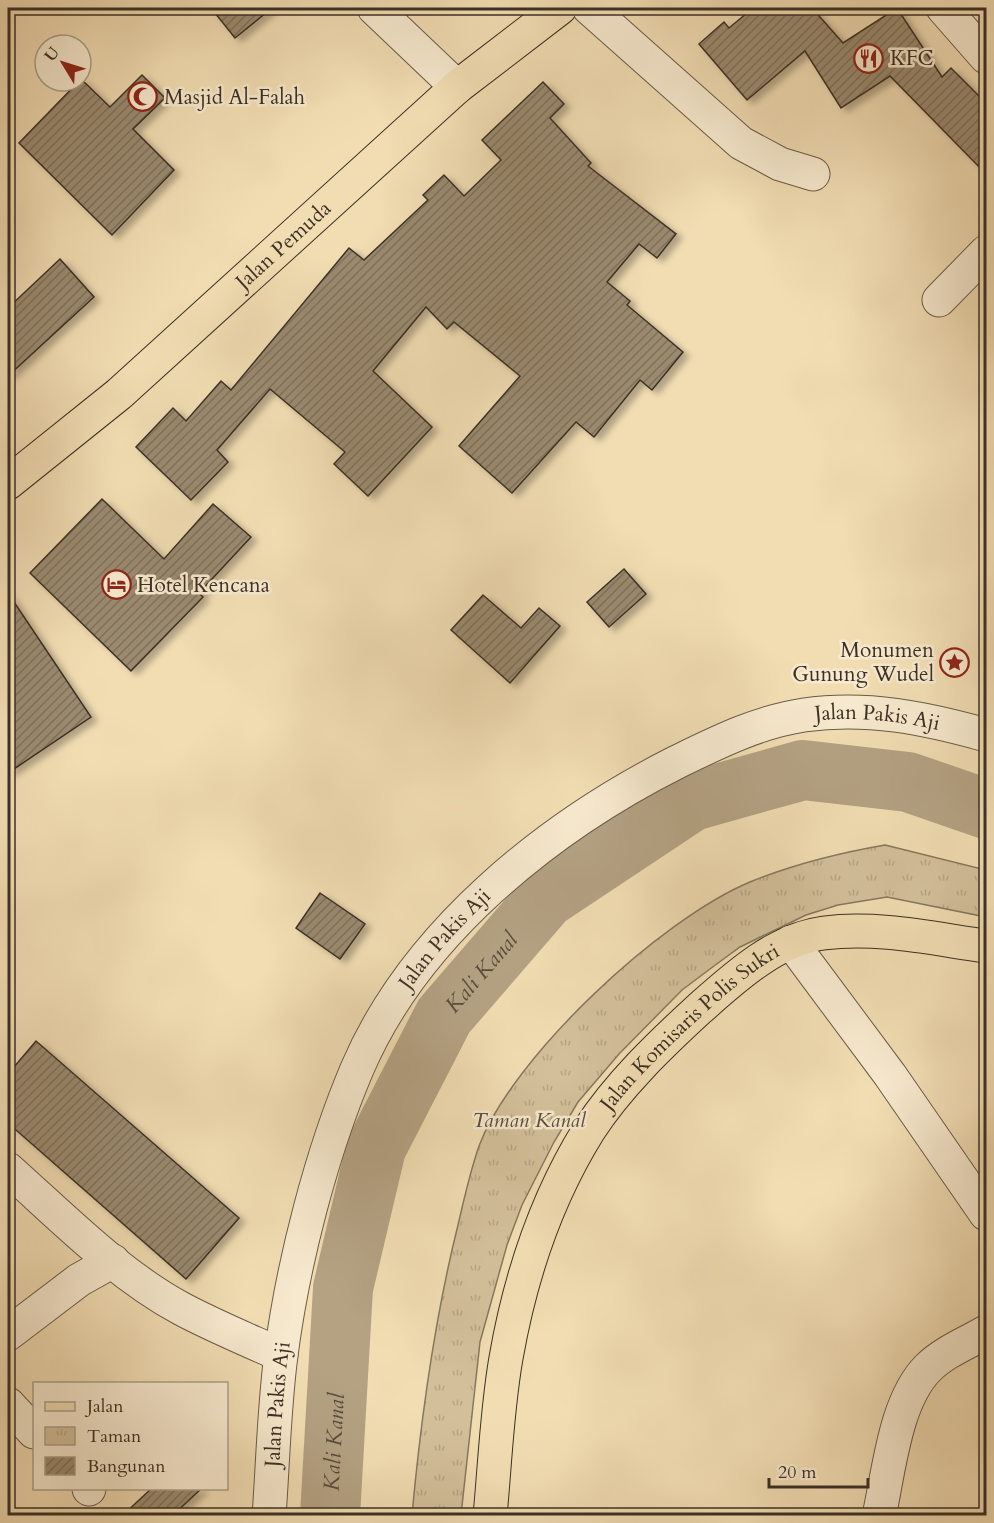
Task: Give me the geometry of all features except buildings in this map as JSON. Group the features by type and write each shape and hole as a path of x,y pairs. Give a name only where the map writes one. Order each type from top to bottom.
{"main road":[{"name":"Jalan Pemuda","path":"8,483 119,394 458,87 560,8"},
{"name":"Jalan Komisaris Polis Sukri","path":"490,1515 506,1359 522,1287 534,1248 562,1180 590,1129 624,1084 736,976 790,942 823,933 864,930 987,946"}],"street":[{"path":"374,8 458,87"},
{"path":"590,8 741,142 780,164 813,174"},
{"path":"943,8 987,57"},
{"path":"939,300 987,252"},
{"name":"Jalan Pakis Aji","path":"268,1515 281,1355 303,1241 332,1142 357,1071 396,1001 431,951 499,880 591,809 704,749 761,725 835,712 887,712 933,720 987,735"},
{"path":"790,942 890,1075 987,1214"},
{"path":"8,1169 113,1261 181,1309 281,1355"},
{"path":"8,1334 79,1280 113,1261"},
{"path":"879,1515 904,1409 918,1380 943,1356 987,1332"},
{"path":"8,1404 33,1431"}],"green space":[{"name":"Taman Kanal","path":"885,845 986,870 986,917 887,897 838,905 806,915 740,947 714,966 682,990 619,1054 578,1102 554,1142 522,1205 507,1245 480,1342 461,1515 412,1515 424,1405 435,1333 467,1186 479,1146 497,1110 523,1072 556,1033 594,994 634,958 675,926 714,900 750,882 800,864"}],"waterway":[{"name":"Kali Kanal","path":"330,1516 343,1288 376,1148 444,1016 546,898 692,801 803,770 908,782 986,809"}],"place":[{"name":"KFC","path":"869,58"},
{"name":"Masjid Al-Falah","path":"143,97"},
{"name":"Hotel Kencana","path":"116,585"},
{"name":"Monumen Gunung Wudel","path":"955,662"}]}
